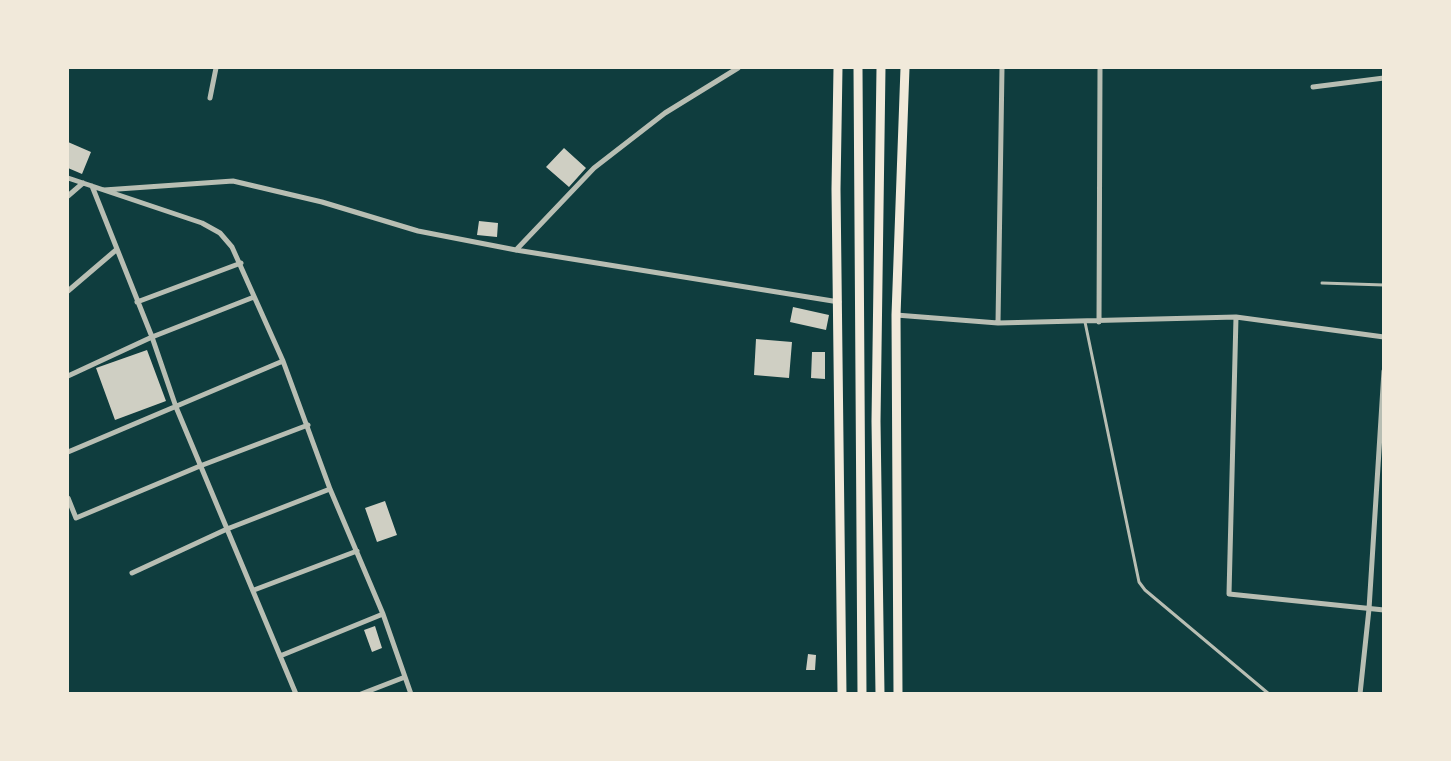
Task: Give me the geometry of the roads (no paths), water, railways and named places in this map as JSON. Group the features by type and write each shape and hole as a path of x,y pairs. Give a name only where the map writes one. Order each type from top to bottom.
{"main road":[{"path":"838,68 836,189 839,302 842,694"},
{"path":"858,68 862,694"},
{"path":"880,694 876,421 881,68"},
{"path":"898,694 896,315 905,68"}],"street":[{"path":"210,98 216,68"},
{"path":"516,250 594,168 665,113 738,68"},
{"path":"998,323 1002,68"},
{"path":"1099,322 1100,68"},
{"path":"1313,86 1384,78"},
{"path":"68,178 207,225 226,239 241,263 283,361 330,489 383,614 411,694"},
{"path":"104,190 233,181 322,202 418,231 516,250 839,302"},
{"path":"68,196 83,183"},
{"path":"92,186 152,337 176,406 200,466 254,590 296,694"},
{"path":"68,291 116,250"},
{"path":"137,302 241,263"},
{"path":"68,376 152,337 254,297"},
{"path":"896,315 998,323 1099,322 1236,317 1384,337"},
{"path":"1236,317 1229,594 1384,610"},
{"path":"68,452 283,361"},
{"path":"1360,694 1370,609 1384,371"},
{"path":"68,498 76,518 200,466 308,425"},
{"path":"132,573 227,529 330,489"},
{"path":"254,590 357,551"},
{"path":"280,656 383,614"},
{"path":"361,694 405,678"}],"lane":[{"path":"1322,283 1384,286"},
{"path":"1085,322 1139,582 1145,590 1269,694"}]}
